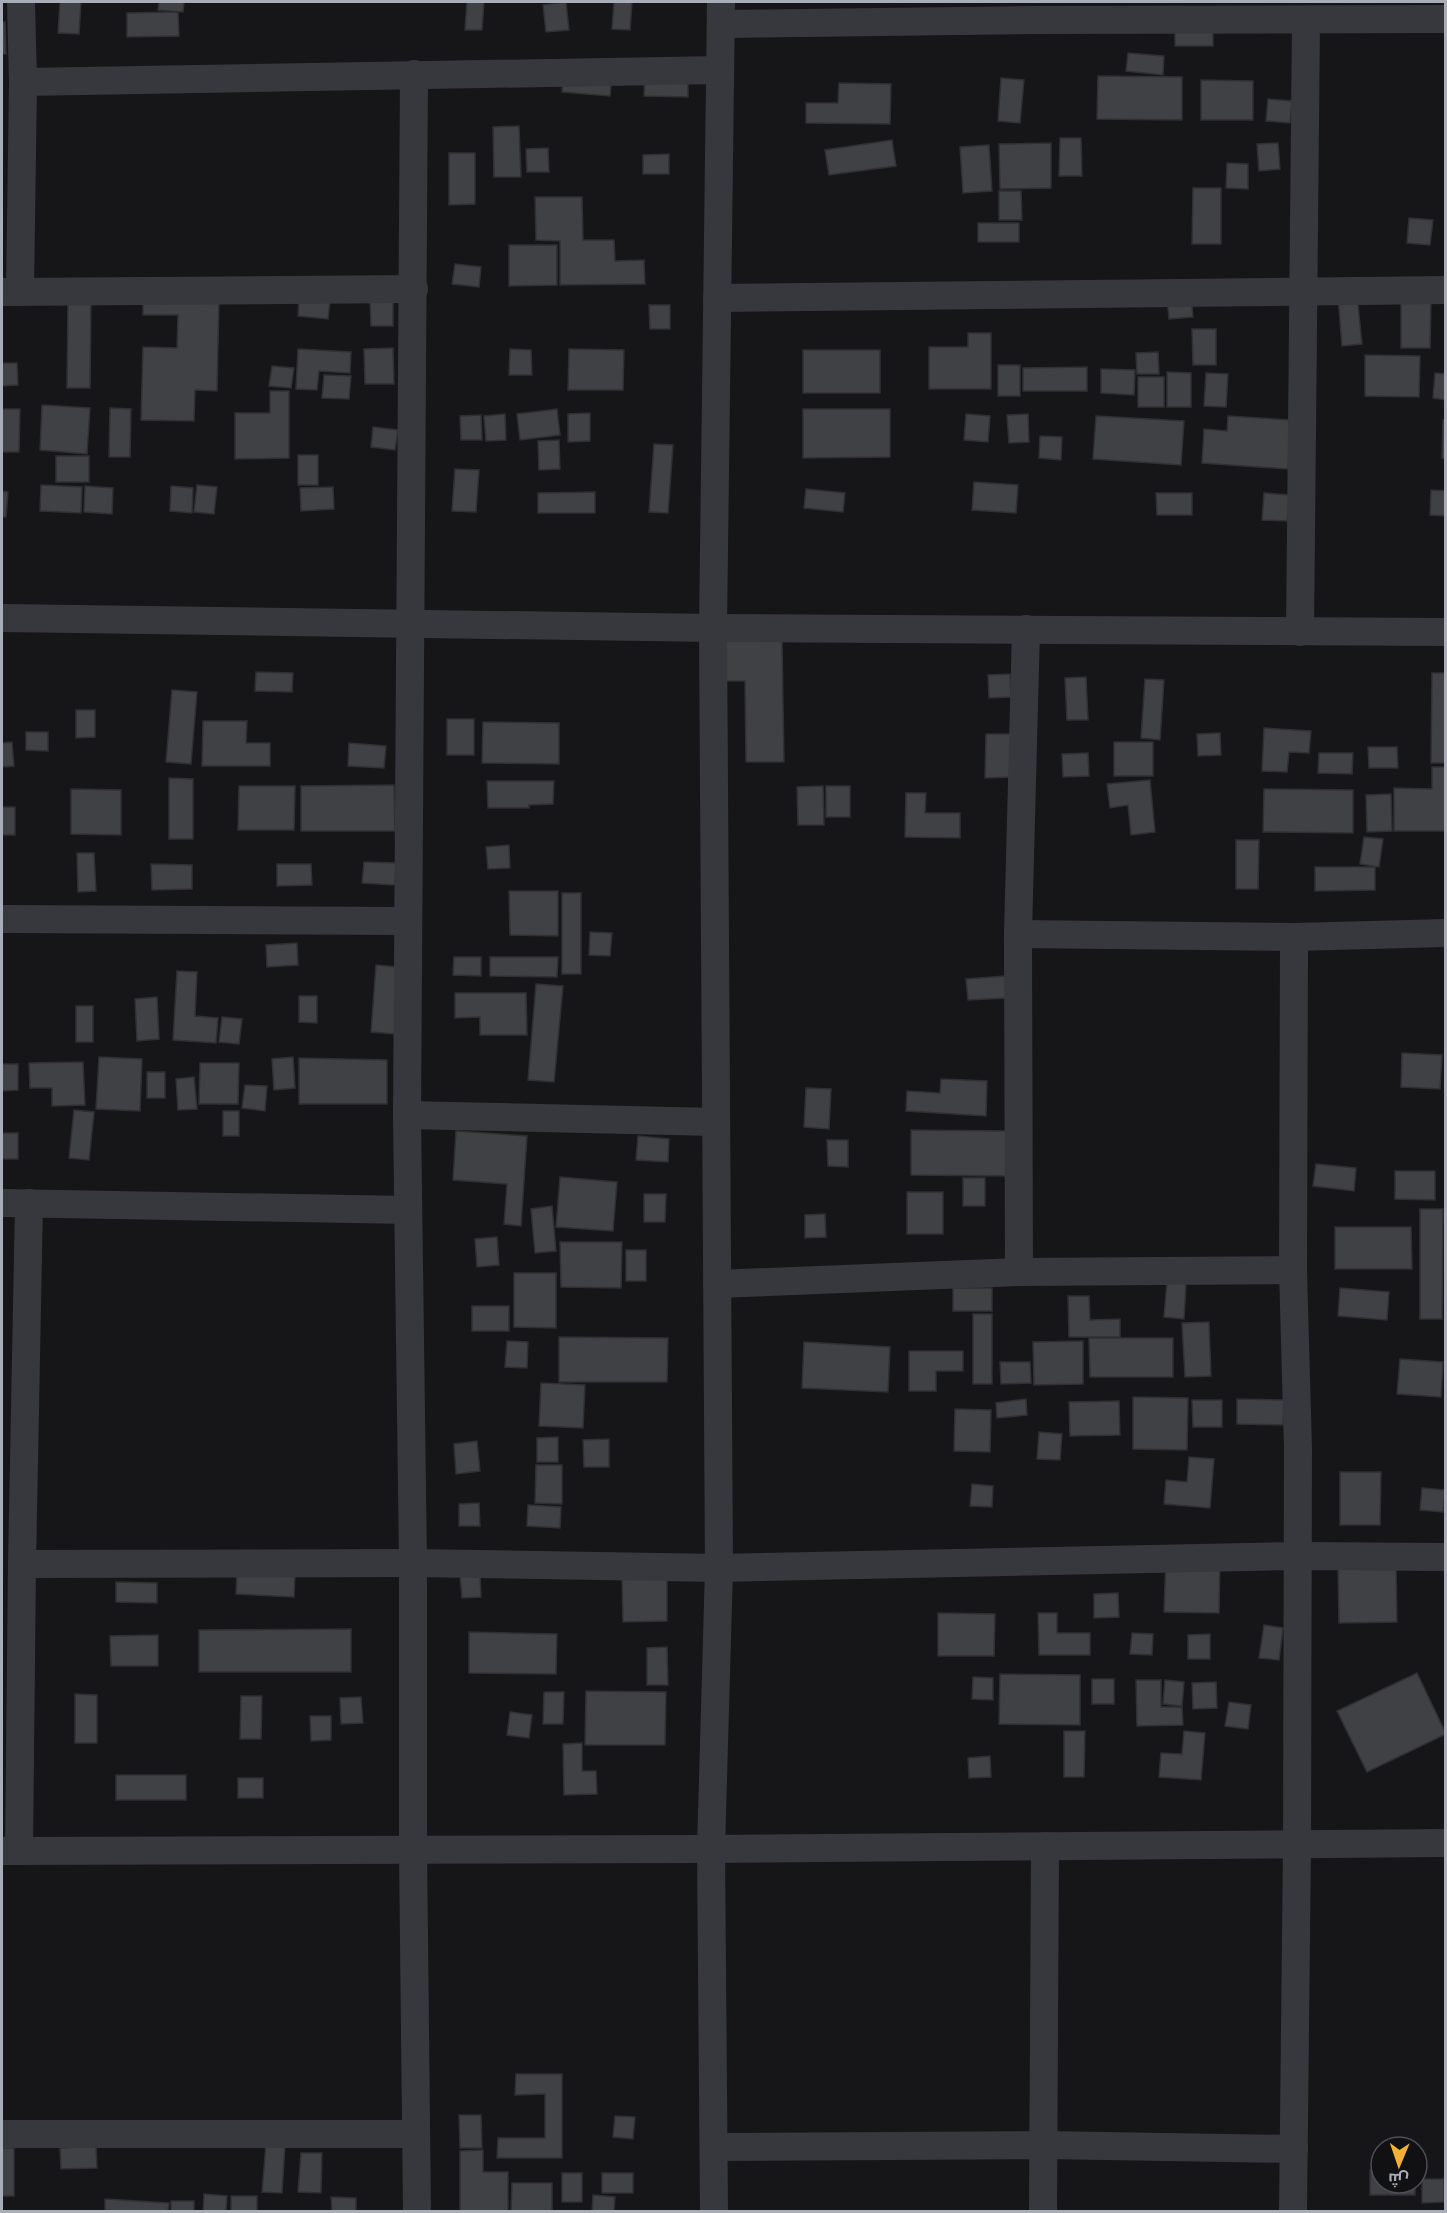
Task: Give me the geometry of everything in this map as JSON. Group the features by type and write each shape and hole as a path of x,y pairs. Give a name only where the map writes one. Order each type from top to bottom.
{"street":[{"path":"21,2 22,82 11,292 414,289"},
{"path":"714,2211 711,1849 719,1568 713,628 722,13 1033,10 1305,21 1446,20"},
{"path":"1300,632 1305,21"},
{"path":"22,82 720,70"},
{"path":"414,74 407,1115 413,1563 417,2211"},
{"path":"717,298 1446,290"},
{"path":"2,618 713,628 1446,632"},
{"path":"1019,1272 1018,934 1026,628"},
{"path":"2,919 408,921"},
{"path":"1018,934 1294,937 1446,933"},
{"path":"1293,2211 1298,1556 1298,1449 1293,1270 1294,937"},
{"path":"407,1115 716,1122"},
{"path":"408,1210 15,1203 22,1564 10,1851 711,1849 1446,1843"},
{"path":"717,1284 1019,1272 1293,1270"},
{"path":"22,1564 413,1563 719,1568 1298,1556 1446,1557"},
{"path":"1043,2211 1045,1846"},
{"path":"2,2134 415,2134"},
{"path":"714,2147 1045,2145 1294,2149"}],"building":[{"path":"60,2 81,2 79,34 58,33"},
{"path":"159,2 184,2 183,12 158,10"},
{"path":"467,2 484,2 482,30 465,30"},
{"path":"566,2 569,30 546,32 543,5"},
{"path":"614,2 632,2 630,30 612,29"},
{"path":"178,12 179,36 127,37 127,13"},
{"path":"2,22 5,22 6,54 2,54"},
{"path":"1175,26 1213,26 1213,46 1175,46"},
{"path":"1128,53 1164,56 1163,75 1126,71"},
{"path":"563,72 612,75 610,96 562,92"},
{"path":"645,75 688,77 688,97 644,96"},
{"path":"1098,76 1182,77 1182,120 1097,119"},
{"path":"1001,78 1024,80 1020,123 998,121"},
{"path":"1201,80 1253,81 1253,120 1201,120"},
{"path":"839,83 891,84 890,124 806,123 806,103 838,103"},
{"path":"1268,99 1292,101 1290,123 1266,121"},
{"path":"519,126 521,177 494,177 493,127"},
{"path":"1060,138 1081,138 1082,176 1059,176"},
{"path":"892,140 896,166 829,175 825,150"},
{"path":"1051,143 1051,188 1000,189 999,144"},
{"path":"1278,143 1280,169 1259,171 1257,144"},
{"path":"989,145 992,191 963,193 960,147"},
{"path":"548,148 549,172 527,172 526,149"},
{"path":"449,153 475,153 475,204 449,205"},
{"path":"669,154 669,174 643,174 643,155"},
{"path":"1227,163 1248,164 1248,189 1226,188"},
{"path":"1193,188 1221,188 1221,244 1192,244"},
{"path":"999,191 1021,191 1022,220 999,220"},
{"path":"535,197 582,197 583,240 614,240 615,261 644,260 645,284 560,285 560,241 536,240"},
{"path":"1409,218 1433,220 1430,245 1407,243"},
{"path":"978,223 1019,223 1019,242 978,242"},
{"path":"509,245 557,245 557,285 509,286"},
{"path":"455,264 481,267 479,287 452,284"},
{"path":"1357,295 1362,344 1342,346 1338,297"},
{"path":"1191,296 1193,317 1169,319 1167,298"},
{"path":"143,297 219,299 217,391 195,390 194,421 141,420 143,347 177,348 178,315 143,315"},
{"path":"68,298 91,298 90,388 67,388"},
{"path":"299,298 330,301 328,319 298,316"},
{"path":"393,298 393,326 371,326 370,299"},
{"path":"1401,299 1431,300 1430,348 1401,348"},
{"path":"649,305 670,305 670,329 650,329"},
{"path":"1192,329 1216,329 1216,365 1193,365"},
{"path":"968,333 991,333 991,389 929,389 929,347 968,347"},
{"path":"393,348 394,384 365,384 364,349"},
{"path":"298,349 351,352 350,373 319,371 317,390 296,389"},
{"path":"510,349 531,350 532,375 509,375"},
{"path":"569,349 624,350 623,390 568,390"},
{"path":"803,350 880,350 880,393 803,393"},
{"path":"1158,352 1159,374 1137,374 1136,353"},
{"path":"1365,355 1420,356 1419,397 1365,396"},
{"path":"2,363 17,363 18,385 2,386"},
{"path":"998,365 1020,365 1020,396 998,396"},
{"path":"272,366 294,368 291,388 269,386"},
{"path":"1087,367 1087,391 1023,391 1023,368"},
{"path":"1101,369 1135,370 1134,395 1101,393"},
{"path":"1167,372 1191,373 1191,407 1167,407"},
{"path":"1206,373 1228,374 1226,407 1204,406"},
{"path":"1435,373 1446,374 1446,400 1433,398"},
{"path":"324,375 351,376 349,399 322,398"},
{"path":"1138,377 1164,377 1164,407 1138,407"},
{"path":"270,391 289,391 289,458 235,459 235,413 270,413"},
{"path":"42,405 90,408 87,454 40,450"},
{"path":"110,408 131,409 130,457 109,457"},
{"path":"2,409 20,409 19,452 2,452"},
{"path":"557,409 560,435 520,440 517,414"},
{"path":"803,409 890,409 890,457 803,458"},
{"path":"590,413 590,441 568,442 568,414"},
{"path":"505,414 506,440 486,441 484,416"},
{"path":"966,414 990,416 988,442 964,440"},
{"path":"1028,414 1029,442 1009,443 1007,415"},
{"path":"481,415 482,440 461,440 460,416"},
{"path":"1096,416 1184,421 1181,465 1093,459"},
{"path":"1228,416 1291,420 1288,469 1202,463 1204,429 1227,431"},
{"path":"1443,420 1446,420 1446,459 1442,458"},
{"path":"373,427 398,430 395,450 371,447"},
{"path":"1040,436 1062,437 1061,460 1039,458"},
{"path":"559,440 560,469 539,470 538,441"},
{"path":"654,444 673,445 668,513 649,512"},
{"path":"298,455 318,455 318,485 298,485"},
{"path":"56,456 89,456 89,482 56,482"},
{"path":"455,469 479,470 476,512 452,511"},
{"path":"974,482 1018,485 1016,513 972,510"},
{"path":"41,485 82,487 81,513 40,511"},
{"path":"197,485 217,487 214,514 194,512"},
{"path":"85,486 113,488 112,514 84,512"},
{"path":"171,486 193,488 192,513 170,511"},
{"path":"333,487 334,509 301,511 300,488"},
{"path":"806,489 845,493 843,512 804,508"},
{"path":"1431,490 1446,491 1446,516 1430,515"},
{"path":"2,491 8,492 6,517 2,517"},
{"path":"595,492 595,513 538,513 538,493"},
{"path":"1156,493 1192,493 1192,515 1157,515"},
{"path":"1264,493 1290,495 1287,521 1262,520"},
{"path":"725,618 782,642 784,762 746,762 745,681 709,681"},
{"path":"256,672 293,673 292,692 255,691"},
{"path":"1432,673 1446,673 1446,763 1431,763"},
{"path":"1010,674 1011,697 989,698 988,675"},
{"path":"1086,677 1088,720 1067,720 1065,678"},
{"path":"1145,679 1164,680 1160,740 1141,738"},
{"path":"172,690 197,692 191,764 166,762"},
{"path":"76,710 95,710 95,737 76,738"},
{"path":"447,719 474,719 474,755 447,755"},
{"path":"203,721 247,721 246,743 270,743 270,766 202,766"},
{"path":"483,722 559,723 559,764 482,763"},
{"path":"1264,728 1311,731 1309,753 1289,752 1287,772 1262,771"},
{"path":"26,732 48,732 48,751 26,750"},
{"path":"1220,733 1221,755 1198,756 1197,734"},
{"path":"986,734 1013,734 1013,777 985,778"},
{"path":"12,742 14,766 2,767 2,743"},
{"path":"1114,742 1153,742 1153,776 1114,776"},
{"path":"349,743 386,746 384,768 348,766"},
{"path":"1368,747 1397,747 1398,768 1369,768"},
{"path":"1088,753 1089,776 1063,777 1062,754"},
{"path":"1319,753 1353,753 1352,774 1318,773"},
{"path":"1432,767 1446,767 1446,831 1394,831 1394,788 1432,789"},
{"path":"169,778 193,779 193,839 169,839"},
{"path":"1150,780 1155,832 1131,835 1128,805 1110,808 1107,784"},
{"path":"487,781 554,781 553,804 529,805 529,808 488,808"},
{"path":"394,785 395,831 301,831 301,786"},
{"path":"239,786 295,786 294,830 238,830"},
{"path":"823,786 824,825 798,825 797,787"},
{"path":"826,786 850,786 850,817 826,817"},
{"path":"71,789 121,790 121,835 71,834"},
{"path":"1264,789 1353,790 1353,833 1263,832"},
{"path":"906,793 926,793 925,813 960,813 960,838 905,837"},
{"path":"1391,794 1392,831 1367,832 1366,795"},
{"path":"2,807 15,807 15,835 2,835"},
{"path":"1364,837 1383,839 1379,867 1360,864"},
{"path":"1236,840 1259,840 1258,889 1236,889"},
{"path":"509,845 510,868 488,869 486,847"},
{"path":"77,853 94,853 96,891 78,892"},
{"path":"364,862 396,863 395,885 362,883"},
{"path":"151,864 192,865 192,889 152,890"},
{"path":"277,864 311,864 312,885 277,886"},
{"path":"1315,867 1375,867 1375,890 1315,891"},
{"path":"509,891 558,891 558,936 510,935"},
{"path":"562,893 581,893 581,974 562,974"},
{"path":"590,932 612,933 610,956 589,955"},
{"path":"297,943 298,965 267,967 266,945"},
{"path":"454,957 481,957 481,976 453,975"},
{"path":"490,957 558,957 557,977 490,976"},
{"path":"376,965 398,967 395,1034 371,1032"},
{"path":"177,971 197,972 195,1016 218,1018 216,1043 173,1040"},
{"path":"1005,976 1007,998 968,1000 966,979"},
{"path":"536,984 563,986 554,1082 528,1080"},
{"path":"455,993 526,993 527,1035 480,1035 480,1017 455,1018"},
{"path":"299,996 317,996 317,1023 299,1022"},
{"path":"157,997 159,1039 137,1041 135,999"},
{"path":"76,1006 93,1006 93,1042 76,1042"},
{"path":"222,1017 242,1019 239,1044 219,1042"},
{"path":"1402,1053 1442,1055 1440,1089 1401,1087"},
{"path":"99,1057 142,1059 140,1111 96,1109"},
{"path":"293,1057 295,1088 274,1090 272,1059"},
{"path":"299,1058 387,1060 387,1104 299,1104"},
{"path":"83,1062 85,1105 52,1106 52,1088 30,1088 29,1063"},
{"path":"200,1063 239,1063 238,1104 199,1104"},
{"path":"2,1064 18,1064 18,1090 2,1091"},
{"path":"147,1072 165,1072 165,1098 147,1098"},
{"path":"194,1077 197,1109 178,1110 176,1079"},
{"path":"941,1079 987,1081 986,1116 906,1111 907,1091 940,1093"},
{"path":"245,1085 267,1086 265,1111 242,1108"},
{"path":"806,1088 831,1089 829,1129 804,1127"},
{"path":"74,1110 94,1112 89,1160 69,1158"},
{"path":"223,1111 239,1111 239,1136 223,1136"},
{"path":"911,1130 1009,1131 1008,1176 911,1175"},
{"path":"456,1131 527,1136 521,1226 504,1224 507,1184 453,1180"},
{"path":"2,1133 18,1133 18,1159 2,1159"},
{"path":"638,1136 669,1139 668,1162 636,1160"},
{"path":"827,1140 848,1140 848,1167 828,1166"},
{"path":"1316,1164 1356,1168 1354,1191 1313,1186"},
{"path":"1395,1171 1435,1171 1435,1200 1395,1199"},
{"path":"560,1177 617,1182 613,1231 556,1227"},
{"path":"963,1178 985,1178 985,1206 963,1206"},
{"path":"907,1192 943,1192 943,1234 907,1234"},
{"path":"644,1194 666,1194 665,1222 644,1222"},
{"path":"552,1206 556,1251 535,1253 531,1209"},
{"path":"1420,1209 1443,1209 1442,1319 1420,1319"},
{"path":"825,1214 826,1237 805,1238 805,1215"},
{"path":"1335,1227 1411,1227 1412,1269 1335,1269"},
{"path":"497,1237 499,1265 477,1267 475,1239"},
{"path":"560,1242 622,1242 621,1288 561,1287"},
{"path":"626,1250 646,1250 646,1281 626,1281"},
{"path":"514,1273 556,1273 556,1328 514,1327"},
{"path":"1167,1282 1186,1283 1184,1319 1164,1317"},
{"path":"953,1288 992,1288 992,1311 953,1311"},
{"path":"1340,1288 1389,1292 1387,1320 1338,1316"},
{"path":"1068,1296 1089,1296 1090,1320 1120,1319 1120,1337 1069,1337"},
{"path":"472,1306 509,1306 509,1331 472,1331"},
{"path":"973,1314 992,1314 992,1384 973,1384"},
{"path":"1209,1322 1211,1376 1185,1377 1182,1323"},
{"path":"559,1337 668,1338 667,1382 559,1382"},
{"path":"1089,1338 1173,1338 1173,1377 1090,1377"},
{"path":"507,1341 528,1342 527,1368 505,1367"},
{"path":"1083,1341 1083,1384 1034,1385 1033,1342"},
{"path":"804,1342 890,1347 888,1392 802,1388"},
{"path":"909,1351 963,1351 963,1371 936,1371 936,1391 909,1391"},
{"path":"1400,1359 1443,1362 1441,1397 1397,1394"},
{"path":"1000,1362 1030,1362 1031,1383 1001,1384"},
{"path":"541,1383 585,1385 583,1428 539,1426"},
{"path":"1133,1397 1188,1398 1187,1450 1133,1449"},
{"path":"1026,1399 1027,1415 997,1418 996,1403"},
{"path":"1237,1399 1284,1400 1283,1425 1237,1424"},
{"path":"1192,1400 1222,1400 1222,1427 1193,1427"},
{"path":"1119,1401 1120,1435 1070,1436 1069,1402"},
{"path":"955,1409 991,1410 990,1452 954,1451"},
{"path":"1039,1432 1062,1434 1060,1460 1037,1459"},
{"path":"558,1437 558,1462 537,1462 537,1438"},
{"path":"609,1439 609,1467 584,1467 583,1440"},
{"path":"477,1441 480,1471 456,1474 454,1444"},
{"path":"1189,1457 1214,1459 1210,1508 1164,1504 1166,1480 1187,1482"},
{"path":"536,1465 562,1465 562,1504 535,1503"},
{"path":"1340,1472 1381,1472 1380,1525 1340,1525"},
{"path":"972,1484 993,1486 992,1507 970,1506"},
{"path":"1422,1488 1445,1490 1443,1512 1420,1510"},
{"path":"479,1503 480,1526 459,1526 459,1504"},
{"path":"528,1505 561,1507 560,1528 527,1526"},
{"path":"1166,1557 1220,1558 1219,1613 1164,1612"},
{"path":"1338,1565 1396,1565 1397,1622 1339,1623"},
{"path":"237,1571 295,1574 294,1597 236,1594"},
{"path":"480,1575 481,1597 462,1598 460,1576"},
{"path":"667,1576 667,1621 623,1622 622,1577"},
{"path":"116,1582 157,1583 157,1603 116,1602"},
{"path":"1118,1593 1119,1617 1094,1618 1094,1594"},
{"path":"938,1613 995,1614 994,1656 938,1656"},
{"path":"1038,1613 1057,1613 1057,1633 1090,1633 1090,1655 1039,1655"},
{"path":"1264,1625 1283,1628 1279,1660 1259,1658"},
{"path":"351,1629 351,1672 199,1672 199,1630"},
{"path":"469,1632 557,1634 556,1674 469,1673"},
{"path":"1132,1633 1153,1634 1152,1655 1130,1654"},
{"path":"1210,1634 1210,1659 1188,1659 1188,1635"},
{"path":"158,1635 158,1666 111,1666 110,1636"},
{"path":"667,1647 668,1685 647,1685 647,1648"},
{"path":"1417,1673 1446,1734 1367,1772 1337,1711"},
{"path":"1000,1674 1080,1675 1080,1725 999,1724"},
{"path":"973,1677 993,1678 993,1700 972,1699"},
{"path":"1092,1679 1114,1679 1114,1704 1092,1704"},
{"path":"1136,1680 1161,1680 1161,1707 1182,1707 1183,1725 1137,1726"},
{"path":"1165,1680 1184,1682 1182,1706 1163,1704"},
{"path":"1216,1682 1217,1708 1193,1709 1192,1683"},
{"path":"586,1691 666,1692 665,1745 585,1745"},
{"path":"544,1692 564,1692 563,1724 543,1724"},
{"path":"75,1694 97,1695 97,1743 75,1743"},
{"path":"241,1696 262,1696 261,1739 240,1739"},
{"path":"361,1697 363,1723 341,1724 340,1698"},
{"path":"1229,1702 1251,1705 1248,1729 1225,1726"},
{"path":"510,1712 532,1715 529,1738 507,1735"},
{"path":"310,1716 331,1716 331,1740 311,1741"},
{"path":"1064,1731 1085,1731 1084,1777 1064,1777"},
{"path":"1184,1731 1205,1733 1201,1780 1159,1777 1161,1753 1182,1754"},
{"path":"582,1743 582,1771 596,1771 597,1794 564,1795 563,1744"},
{"path":"990,1756 991,1777 969,1778 968,1758"},
{"path":"116,1775 186,1775 186,1800 116,1800"},
{"path":"238,1778 263,1778 263,1798 238,1798"},
{"path":"516,2074 562,2074 562,2158 497,2158 498,2138 545,2138 545,2094 515,2095"},
{"path":"459,2115 481,2115 482,2148 460,2148"},
{"path":"615,2116 635,2117 633,2139 613,2137"},
{"path":"266,2144 285,2145 282,2193 262,2192"},
{"path":"96,2146 97,2168 61,2169 60,2148"},
{"path":"2,2148 14,2148 14,2196 2,2196"},
{"path":"483,2150 483,2172 508,2172 508,2212 460,2212 460,2151"},
{"path":"301,2153 322,2153 321,2193 298,2192"},
{"path":"562,2173 582,2173 582,2202 562,2202"},
{"path":"602,2173 633,2173 633,2193 602,2193"},
{"path":"1429,2179 1444,2179 1444,2202 1422,2203 1422,2195 1429,2195"},
{"path":"512,2183 552,2183 552,2212 511,2212"},
{"path":"204,2194 227,2196 226,2212 203,2212"},
{"path":"593,2195 615,2197 614,2212 592,2212"},
{"path":"231,2196 257,2196 257,2212 231,2212"},
{"path":"331,2197 356,2198 356,2212 332,2212"},
{"path":"105,2199 169,2203 168,2212 105,2212"},
{"path":"171,2201 194,2201 194,2212 171,2212"}]}
